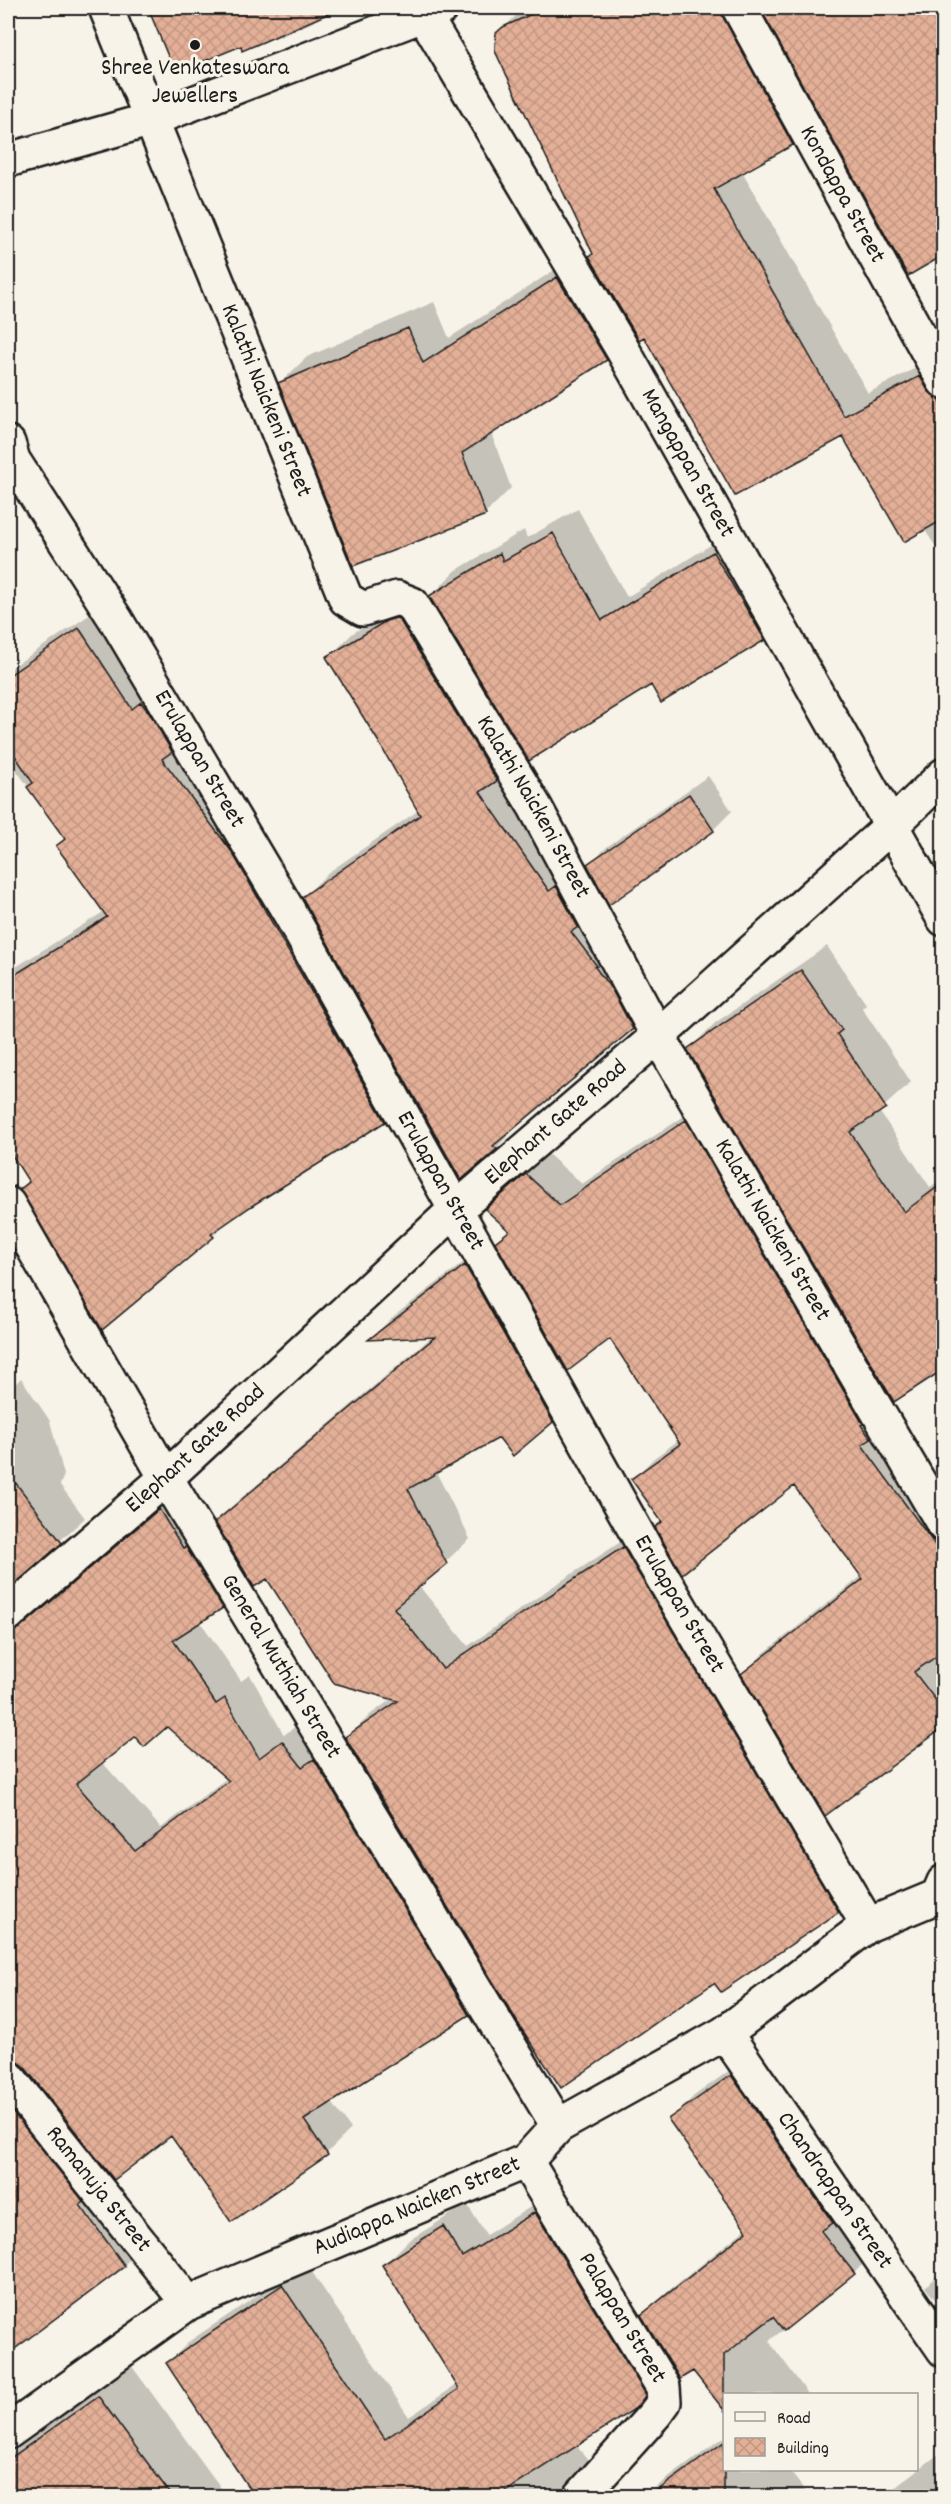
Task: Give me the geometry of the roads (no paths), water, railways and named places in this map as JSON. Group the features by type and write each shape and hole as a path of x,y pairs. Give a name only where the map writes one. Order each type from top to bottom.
{"street":[{"name":"Kalathi Naickeni Street","path":"106,8 346,599 363,609 397,598 412,604 535,807 658,1036 944,1525"},
{"name":"Kondappa Street","path":"739,8 944,381"},
{"path":"8,160 152,119 433,11"},
{"name":"Mangappan Street","path":"433,11 890,827 944,919"},
{"name":"Erulappan Street","path":"8,443 13,460 116,620 289,912 648,1553 868,1924"},
{"name":"Elephant Gate Road","path":"8,1614 166,1478 455,1210 658,1036 890,827 944,775"},
{"name":"General Muthiah Street","path":"8,1204 166,1478 558,2126"},
{"name":"Audiappa Naicken Street","path":"8,2432 188,2303 526,2161 558,2126 725,2032 868,1924 942,1893"},
{"name":"Chandrappan Street","path":"725,2032 908,2301 944,2350"},
{"name":"Ramanuja Street","path":"8,2077 188,2303"},
{"name":"Palappan Street","path":"526,2161 663,2387 664,2402 592,2493"}],"place":[{"name":"Shree Venkateswara Jewellers","path":"195,45"}]}
